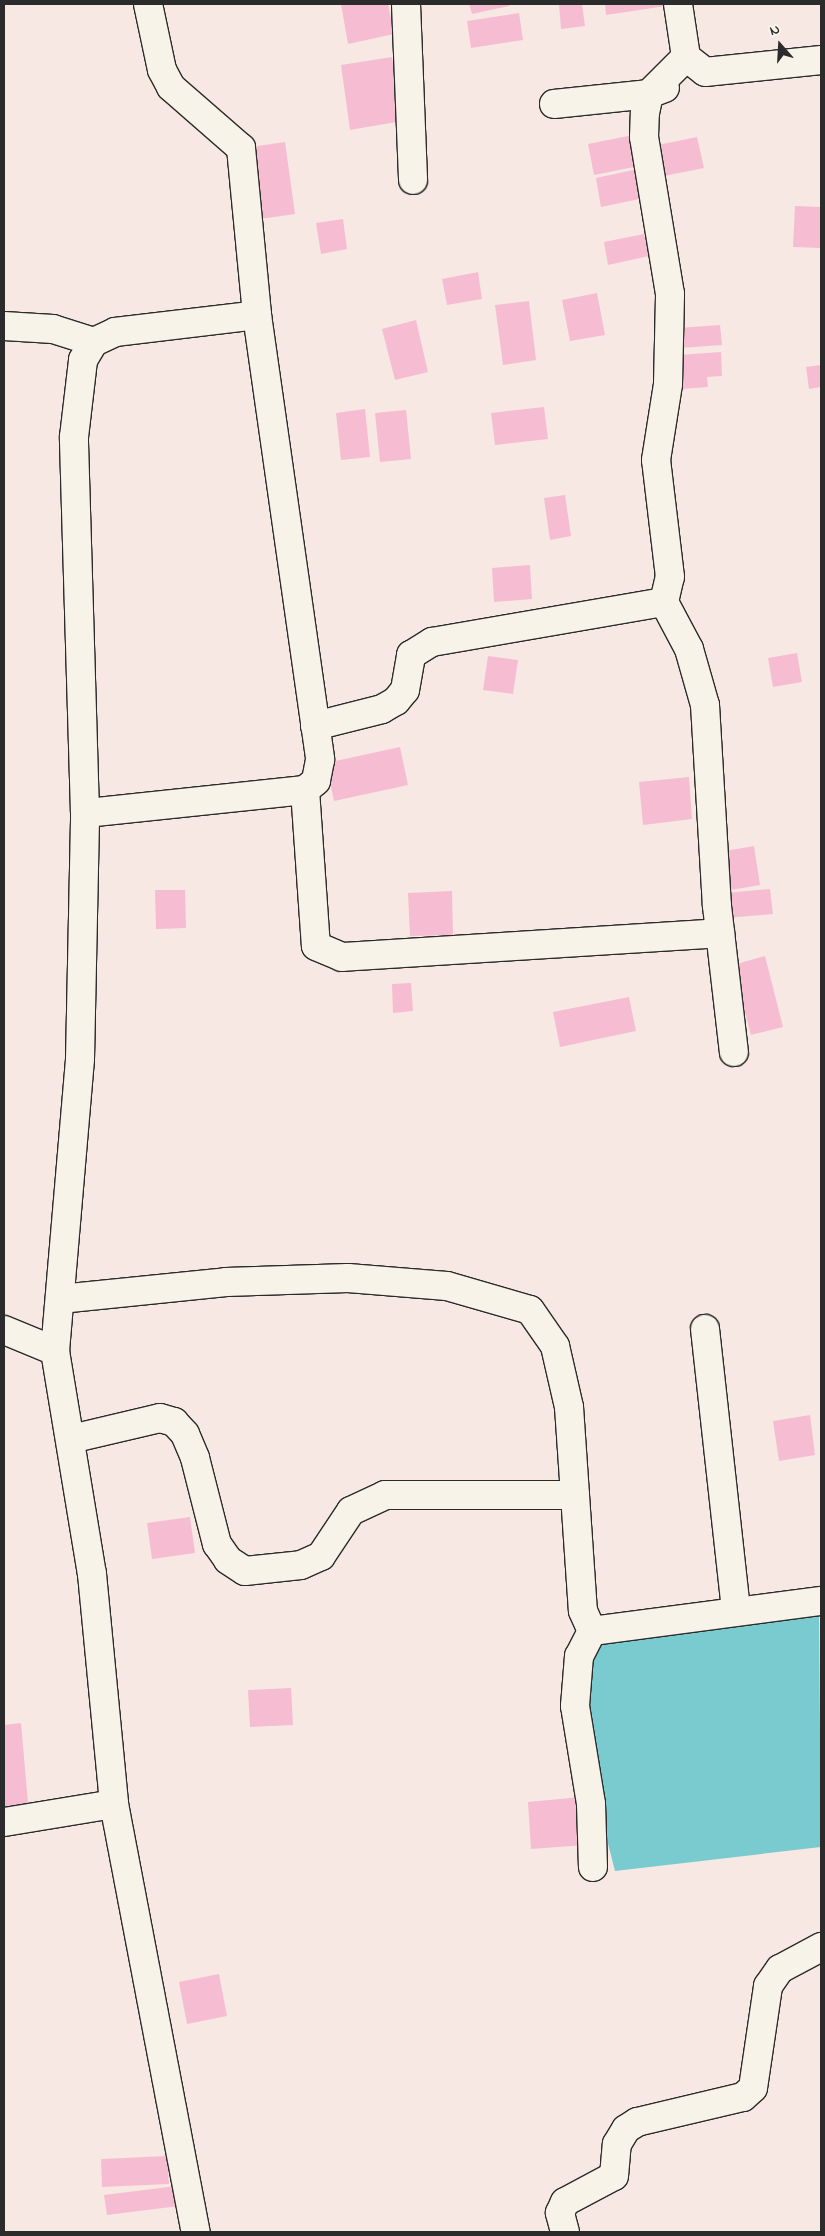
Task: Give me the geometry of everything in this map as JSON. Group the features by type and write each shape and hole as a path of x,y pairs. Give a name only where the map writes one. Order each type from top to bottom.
{"street":[{"path":"85,813 305,790 316,781 318,771 315,726 257,315 241,148 171,87 162,70 148,4"},
{"path":"406,4 413,180"},
{"path":"678,4 696,64"},
{"path":"554,104 649,94 696,64 821,60"},
{"path":"649,94 644,138 670,294 668,384 656,460 670,577 664,602 689,649 705,705 720,933 734,1052"},
{"path":"196,2232 114,1804 92,1574 55,1351 80,1059 85,813 74,436 83,360 94,342 115,332 257,315"},
{"path":"4,326 53,329 94,342"},
{"path":"315,726 382,709 396,701 405,690 411,654 432,642 664,602"},
{"path":"305,790 316,946 342,957 720,933"},
{"path":"60,1299 226,1282 348,1278 446,1286 530,1310 556,1346 569,1407 583,1611 592,1631"},
{"path":"705,1328 736,1610"},
{"path":"4,1330 55,1351"},
{"path":"71,1439 160,1418 174,1422 185,1434 195,1458 217,1544 228,1560 245,1572 301,1565 322,1556 351,1511 385,1495 575,1495"},
{"path":"592,1631 821,1600"},
{"path":"592,1631 579,1656 575,1706 591,1804 593,1867"},
{"path":"4,1822 114,1804"},
{"path":"565,2232 560,2213 565,2202 614,2176 617,2144 626,2129 637,2122 743,2097 753,2088 768,1986 780,1969 821,1947"}],"water":[{"path":"819,1608 821,1847 615,1871 574,1710 594,1645"}],"building":[{"path":"341,4 388,4 394,34 348,44"},
{"path":"469,4 509,4 509,6 472,14"},
{"path":"559,4 582,4 585,26 561,29"},
{"path":"605,4 665,4 666,6 606,15"},
{"path":"519,13 523,40 471,48 467,21"},
{"path":"392,57 402,121 350,130 341,65"},
{"path":"633,135 639,166 594,175 588,144"},
{"path":"697,137 704,168 664,176 658,145"},
{"path":"285,142 295,214 260,219 250,147"},
{"path":"638,169 644,198 601,207 596,178"},
{"path":"795,206 821,207 821,248 793,247"},
{"path":"343,219 347,249 321,254 316,223"},
{"path":"644,234 649,256 608,265 604,242"},
{"path":"478,272 482,299 447,305 442,279"},
{"path":"597,293 605,335 570,341 562,300"},
{"path":"529,301 536,360 503,365 495,305"},
{"path":"416,320 428,372 395,380 382,329"},
{"path":"720,325 722,345 680,348 678,328"},
{"path":"721,352 722,376 707,377 708,387 681,389 679,355"},
{"path":"821,365 821,387 809,389 806,367"},
{"path":"544,407 548,439 495,445 491,413"},
{"path":"365,409 370,457 341,460 336,413"},
{"path":"406,410 411,459 380,462 375,413"},
{"path":"565,495 571,536 550,540 544,498"},
{"path":"530,565 532,599 494,602 492,568"},
{"path":"797,653 802,682 773,687 768,658"},
{"path":"488,656 518,660 513,694 483,690"},
{"path":"400,747 408,785 334,801 326,763"},
{"path":"689,777 692,819 643,825 639,782"},
{"path":"754,846 760,885 725,891 719,852"},
{"path":"770,889 773,914 727,918 725,893"},
{"path":"155,890 185,890 186,928 156,929"},
{"path":"452,891 453,935 410,936 408,893"},
{"path":"765,956 783,1027 751,1035 733,965"},
{"path":"411,983 413,1011 393,1013 392,984"},
{"path":"629,997 636,1031 560,1047 553,1012"},
{"path":"810,1415 815,1455 779,1461 773,1421"},
{"path":"190,1517 195,1553 152,1559 147,1523"},
{"path":"291,1688 293,1725 250,1727 248,1690"},
{"path":"21,1723 29,1814 4,1816 4,1725"},
{"path":"581,1797 585,1845 531,1849 528,1802"},
{"path":"219,1974 227,2016 187,2024 179,1982"},
{"path":"167,2156 169,2184 102,2187 101,2159"},
{"path":"184,2185 187,2205 107,2215 104,2195"}]}
